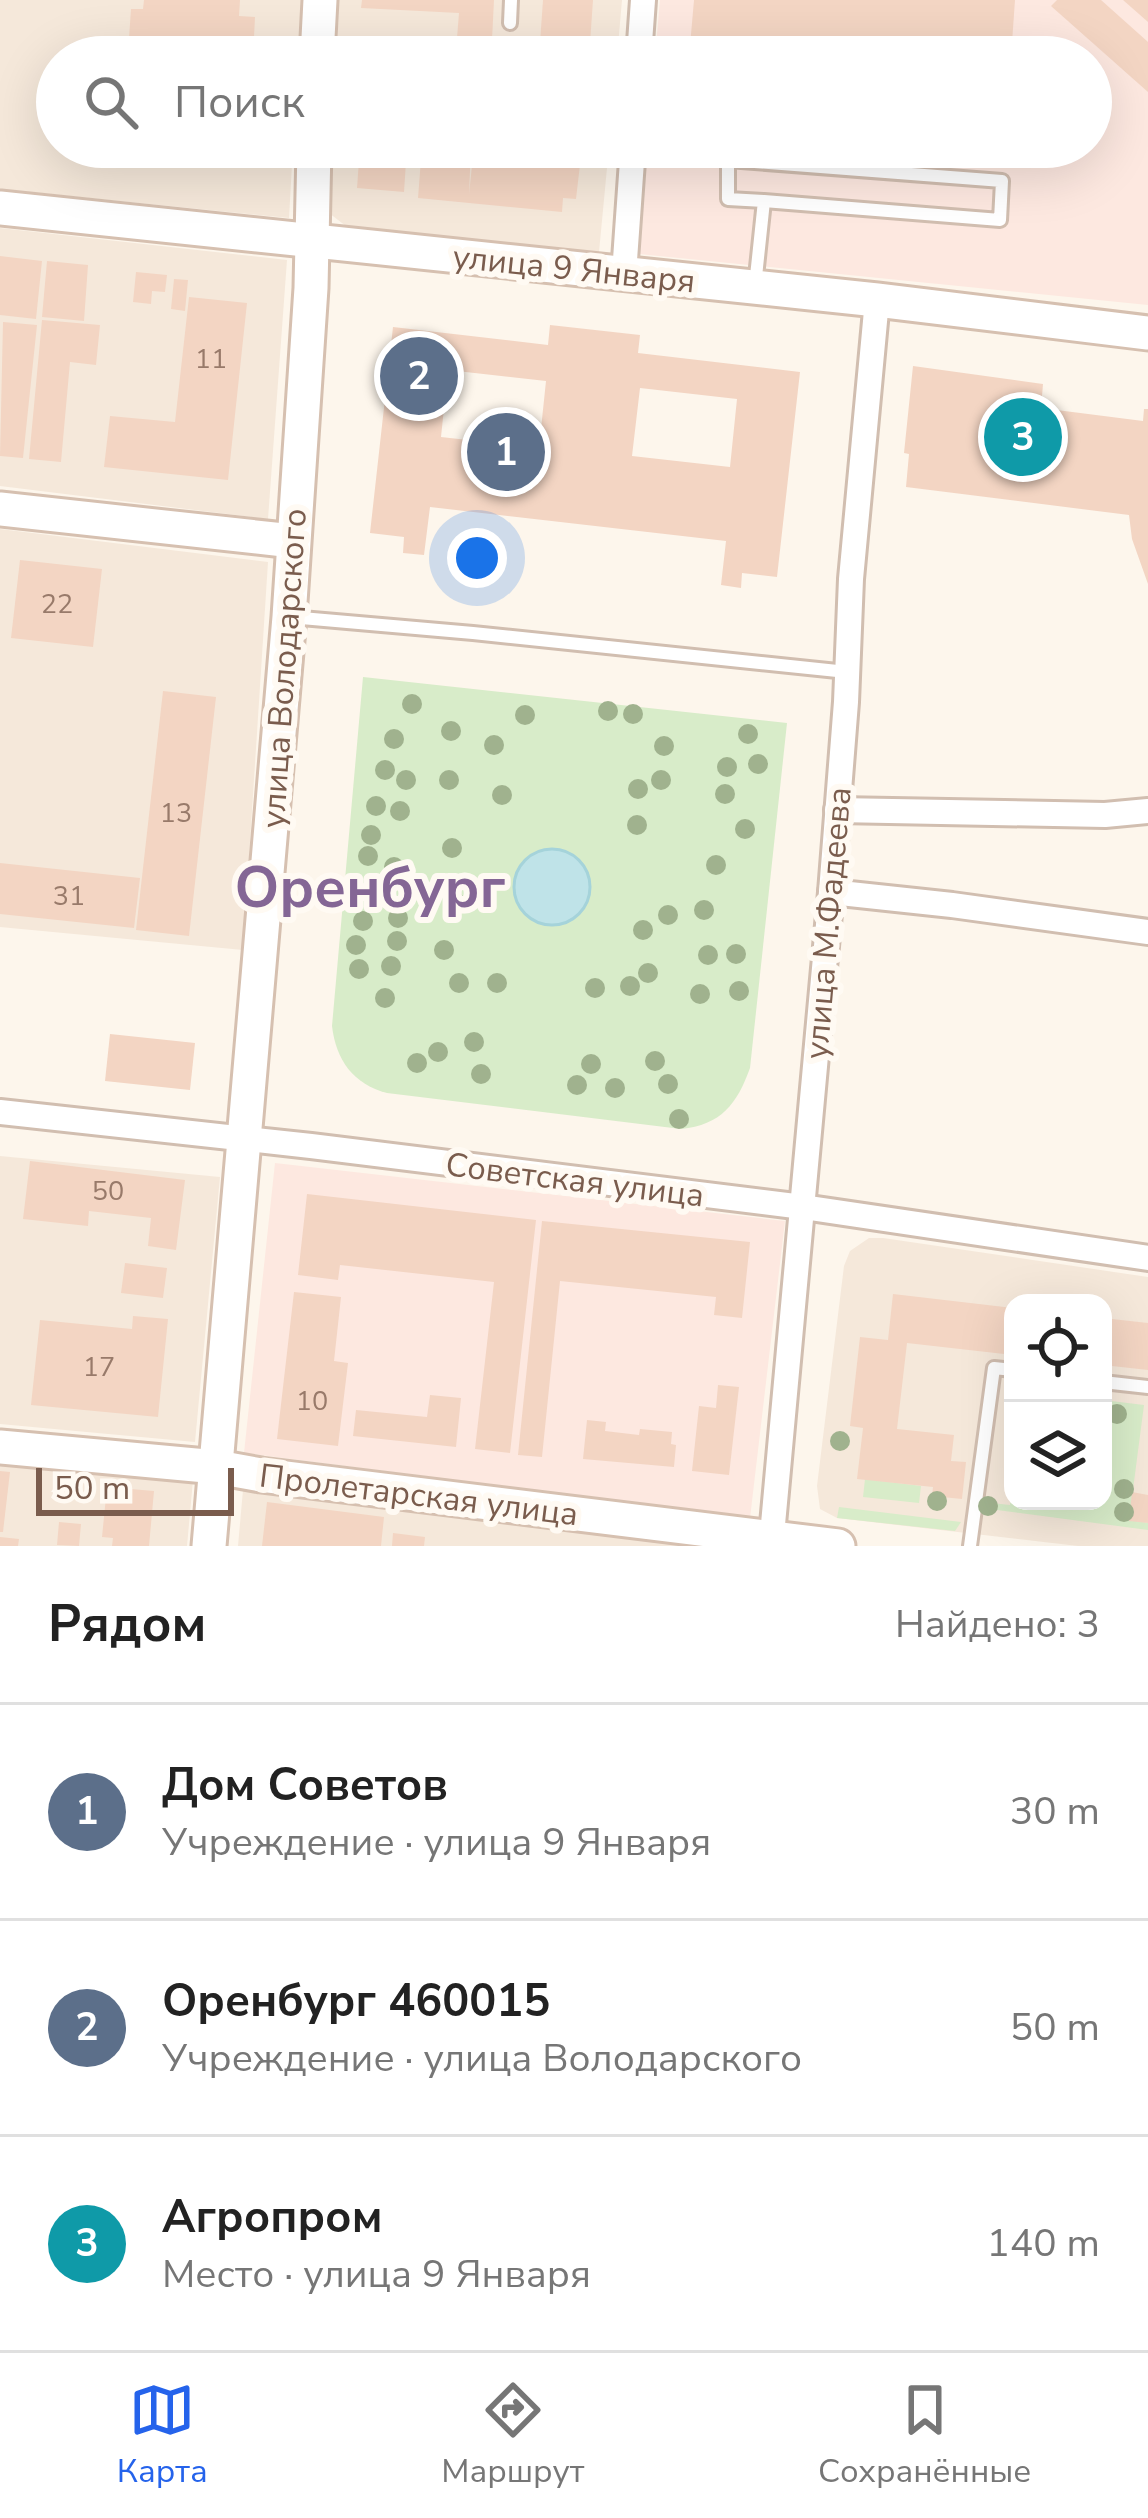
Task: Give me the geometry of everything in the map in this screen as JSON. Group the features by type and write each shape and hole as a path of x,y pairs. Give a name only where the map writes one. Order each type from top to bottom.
{"main road":[{"path":"318,36 320,0"},
{"name":"улица Володарского","path":"209,1546 289,617 311,288 313,168"},
{"name":"улица 9 Января","path":"0,208 1148,332"},
{"path":"0,509 293,541"},
{"name":"Пролетарская улица","path":"0,1447 217,1467 771,1542 838,1546"}],"street":[{"path":"640,36 643,0"},
{"path":"624,274 632,168"},
{"name":"улица М.Фадеева","path":"771,1542 831,892 856,516 878,300"},
{"path":"837,810 1106,815 1148,811"},
{"path":"831,892 1148,932"},
{"name":"Советская улица","path":"0,1112 803,1207 1148,1258"}],"lane":[{"path":"510,23 512,0"},
{"path":"728,168 728,199 1000,220 1002,182 828,168"},
{"path":"754,287 764,201"},
{"path":"289,617 847,672"},
{"path":"970,1546 994,1368 1004,1369"},
{"path":"1112,1383 1148,1388"}],"shaded area":[{"path":"0,0 302,0 299,36 36,36 36,168 292,168 289,218 0,189"},
{"path":"339,0 622,0 619,36 338,36"},
{"path":"660,0 1148,0 1148,305 639,254 646,168 1112,168 1112,36 657,36"},
{"path":"332,168 607,168 599,252 351,230 329,213"},
{"path":"0,228 287,260 268,519 0,486"},
{"path":"0,529 268,562 243,950 0,927"},
{"path":"0,1156 220,1177 195,1442 0,1424"},
{"path":"275,1163 785,1221 750,1518 244,1453"},
{"path":"869,1238 883,1238 1148,1277 1148,1546 1078,1546 837,1518 820,1509 817,1486 844,1266 850,1251"},
{"path":"0,1461 193,1480 187,1546 0,1546"},
{"path":"243,1490 696,1546 238,1546"}],"green space":[{"path":"363,677 787,723 750,1068 726,1110 707,1123 681,1129 387,1093 365,1084 348,1069 332,1026"},
{"path":"1112,1401 1144,1405 1129,1520 1148,1523 1148,1530 982,1508 983,1502 1004,1504 1004,1510 1112,1510"},
{"path":"865,1479 921,1486 919,1503 863,1497"},
{"path":"839,1507 961,1522 955,1531 837,1518"}],"water":[{"path":"552,849 579,860 590,887 579,914 552,925 525,914 514,887 525,860"}],"building":[{"path":"144,0 240,0 239,16 255,17 254,36 129,36 131,9 143,9"},
{"path":"362,0 494,0 492,36 457,36 459,13 361,8"},
{"path":"543,0 593,0 590,36 540,36"},
{"path":"694,0 1015,0 1012,36 691,36"},
{"path":"1057,0 1101,0 1148,42 1148,92 1112,60 1112,36 1085,36 1051,6"},
{"path":"1123,0 1148,0 1148,22"},
{"path":"358,168 406,168 404,192 357,188"},
{"path":"420,168 470,168 469,194 472,168 580,168 576,199 563,198 562,212 418,198"},
{"path":"0,256 42,261 36,319 0,315"},
{"path":"47,261 88,265 84,321 42,317"},
{"path":"136,272 167,275 165,292 152,291 151,304 133,302"},
{"path":"174,279 188,280 185,311 171,309"},
{"path":"189,297 247,303 228,480 104,467 110,416 175,422"},
{"path":"42,320 100,325 96,365 70,362 61,462 29,459"},
{"path":"3,322 37,325 23,458 0,456"},
{"path":"550,325 640,335 638,353 800,372 777,577 742,573 741,588 721,585 726,541 430,507 424,555 403,553 404,537 370,533 393,327 548,345","holes":["448,370 546,381 539,448 441,437","640,388 737,399 730,467 632,456"]},
{"path":"913,366 1043,384 1041,408 1143,421 1144,409 1148,409 1148,584 1129,515 906,487 909,454 904,453"},
{"path":"20,560 102,569 93,647 11,638"},
{"path":"163,691 216,697 189,936 136,930"},
{"path":"0,863 140,878 134,928 0,914"},
{"path":"110,1034 195,1043 190,1090 105,1081"},
{"path":"30,1161 185,1180 176,1250 148,1246 151,1218 89,1211 88,1226 23,1219"},
{"path":"307,1194 536,1220 510,1453 475,1449 494,1282 340,1265 338,1280 298,1275"},
{"path":"542,1221 750,1242 742,1318 714,1315 716,1297 560,1281 542,1457 518,1455"},
{"path":"125,1263 167,1268 163,1298 121,1293"},
{"path":"294,1292 341,1297 334,1361 348,1363 338,1446 277,1439"},
{"path":"893,1294 1004,1307 1004,1354 907,1343 897,1429 954,1435 951,1461 966,1462 962,1499 932,1496 933,1487 857,1479 863,1428 850,1426 860,1337 888,1340"},
{"path":"133,1316 168,1319 158,1417 31,1405 40,1320 132,1329"},
{"path":"1112,1319 1148,1323 1148,1370 1112,1366"},
{"path":"718,1385 739,1387 729,1475 692,1471 699,1406 716,1408"},
{"path":"430,1395 461,1398 456,1447 353,1436 356,1410 427,1417"},
{"path":"587,1420 606,1422 605,1431 672,1432 674,1467 583,1459"},
{"path":"0,1471 10,1472 3,1532 0,1532"},
{"path":"107,1487 154,1491 149,1546 112,1546 113,1538 102,1537"},
{"path":"1132,1492 1148,1495 1148,1523 1129,1521"},
{"path":"267,1502 384,1517 381,1546 262,1546"},
{"path":"59,1522 81,1524 79,1546 57,1545"},
{"path":"393,1533 425,1537 424,1546 392,1546"},
{"path":"0,1537 19,1539 18,1546 0,1546"}],"place":[{"name":"Оренбург 460015","path":"419,376"},
{"name":"Агропром","path":"1023,437"},
{"name":"Дом Советов","path":"506,452"}],"district":[{"name":"Оренбург","path":"370,887"}]}
